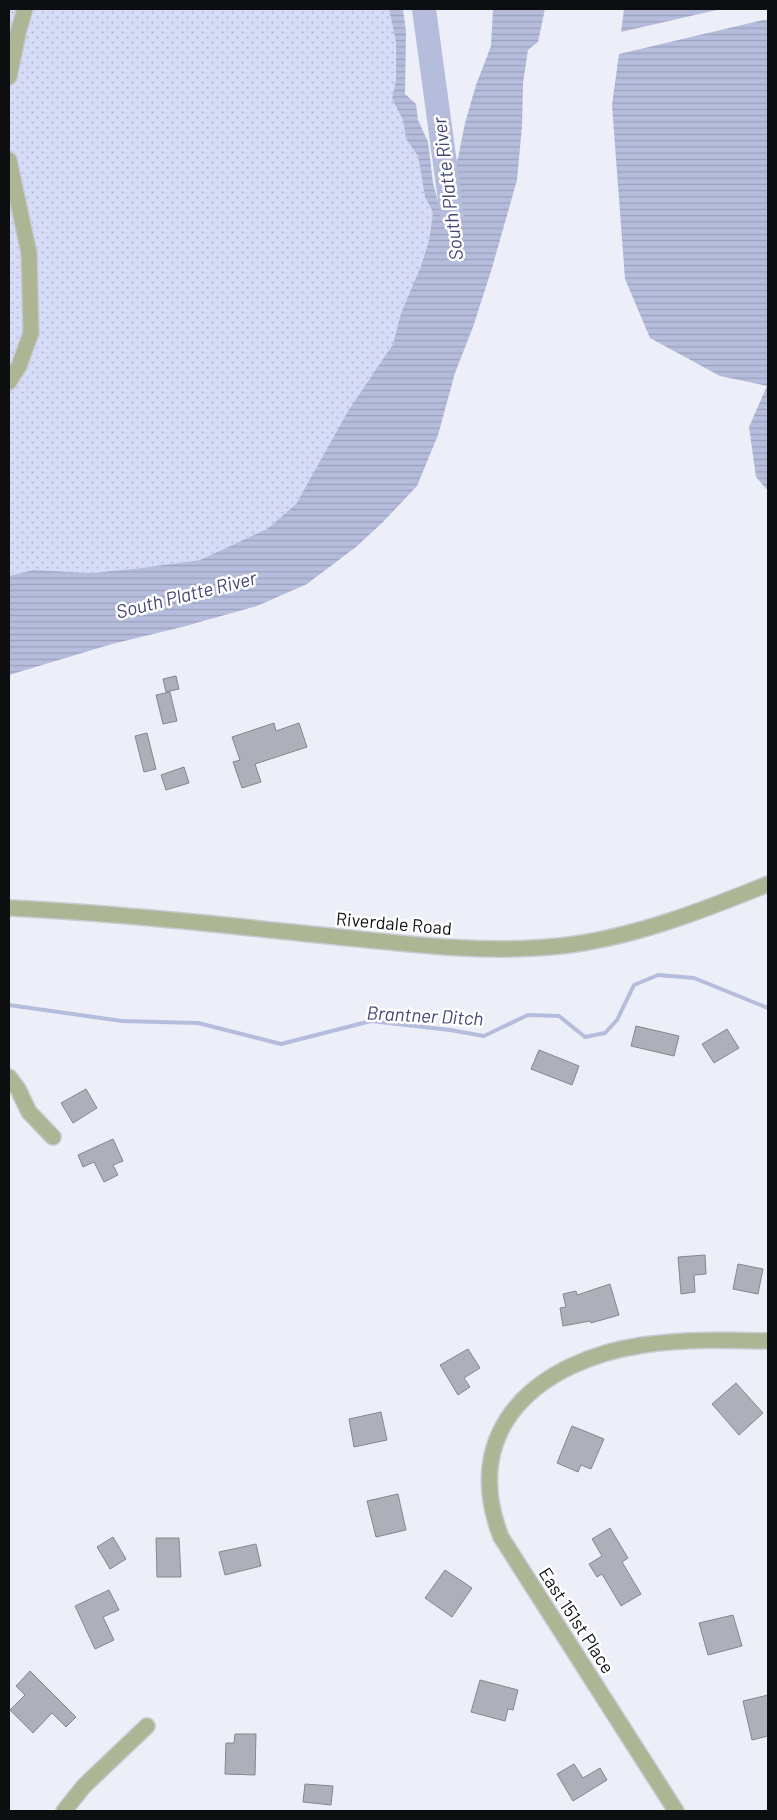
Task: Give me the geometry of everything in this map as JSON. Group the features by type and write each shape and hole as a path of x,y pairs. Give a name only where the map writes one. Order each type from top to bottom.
{"street":[{"path":"9,77 18,29 25,9"},
{"path":"9,160 28,253 31,333 19,366 9,382"},
{"name":"Riverdale Road","path":"9,908 149,918 430,946 519,949 570,945 632,932 768,884"},
{"path":"9,1077 18,1089 28,1112 53,1138"},
{"name":"East 151st Place","path":"676,1811 502,1537 492,1507 490,1489 492,1456 508,1416 527,1395 557,1374 595,1357 666,1342 715,1340 768,1341"},
{"path":"64,1811 84,1786 147,1726"}],"shaded area":[{"path":"9,9 389,9 396,42 396,80 392,99 403,120 406,139 418,156 425,197 433,212 429,240 421,266 401,313 393,344 348,411 296,504 267,529 200,560 92,573 33,570 9,576"}],"water":[{"path":"389,9 403,9 406,32 405,94 416,104 418,120 428,142 433,183 439,205 458,158 465,123 476,85 491,46 493,9 545,9 538,42 528,50 523,83 522,126 517,180 492,268 473,327 455,373 438,435 417,486 356,547 307,584 257,606 112,644 9,675 9,576 33,570 92,573 200,560 267,529 296,504 348,411 393,344 401,313 421,266 429,240 433,212 425,197 418,156 406,139 403,120 392,99 396,80 396,42"},
{"path":"624,9 721,9 621,32"},
{"path":"768,20 768,491 756,477 749,427 767,386 720,376 650,338 625,279 612,105 619,54"}],"building":[{"path":"176,676 179,689 166,692 163,679"},
{"path":"170,692 177,721 163,724 156,695"},
{"path":"274,723 276,731 299,723 307,747 255,764 261,782 242,788 233,762 240,760 232,737"},
{"path":"147,733 156,769 144,772 135,736"},
{"path":"184,767 189,783 166,790 161,775"},
{"path":"636,1026 679,1036 674,1056 631,1046"},
{"path":"727,1029 739,1048 714,1063 702,1044"},
{"path":"539,1050 579,1066 572,1085 531,1069"},
{"path":"86,1089 97,1108 73,1123 61,1103"},
{"path":"113,1139 123,1161 113,1165 118,1175 104,1182 94,1162 83,1167 78,1155"},
{"path":"705,1255 706,1274 694,1275 695,1292 681,1294 678,1257"},
{"path":"738,1264 763,1269 758,1294 733,1289"},
{"path":"610,1284 619,1315 591,1323 590,1321 563,1326 560,1308 566,1307 563,1294 576,1291 577,1295"},
{"path":"468,1349 480,1368 464,1378 470,1387 458,1395 440,1365"},
{"path":"736,1383 763,1413 739,1435 712,1404"},
{"path":"381,1412 387,1440 354,1447 349,1419"},
{"path":"572,1426 604,1439 591,1469 581,1465 578,1472 557,1463"},
{"path":"398,1494 406,1530 376,1537 367,1501"},
{"path":"610,1528 628,1558 622,1562 641,1594 621,1606 602,1574 597,1577 589,1564 602,1556 592,1539"},
{"path":"113,1537 126,1559 110,1569 97,1547"},
{"path":"156,1538 179,1538 181,1577 157,1577"},
{"path":"256,1544 261,1566 225,1575 219,1552"},
{"path":"445,1570 472,1588 452,1617 425,1598"},
{"path":"109,1590 119,1610 103,1617 114,1640 95,1649 75,1606"},
{"path":"733,1615 742,1646 708,1655 699,1623"},
{"path":"30,1671 76,1717 66,1727 52,1713 33,1733 10,1710 25,1695 16,1686"},
{"path":"480,1680 518,1690 513,1710 508,1709 505,1721 471,1712"},
{"path":"768,1695 768,1736 752,1740 743,1701"},
{"path":"235,1734 256,1734 255,1775 225,1774 226,1743 234,1743"},
{"path":"574,1764 583,1778 600,1768 607,1780 573,1801 557,1774"},
{"path":"305,1784 333,1786 331,1805 303,1802"}],"waterway":[{"name":"South Platte River","path":"424,9 452,215"},
{"name":"Brantner Ditch","path":"9,1005 122,1021 198,1023 281,1044 371,1021 484,1036 528,1015 559,1016 585,1037 605,1033 617,1020 634,985 658,975 694,978 768,1008"}]}
